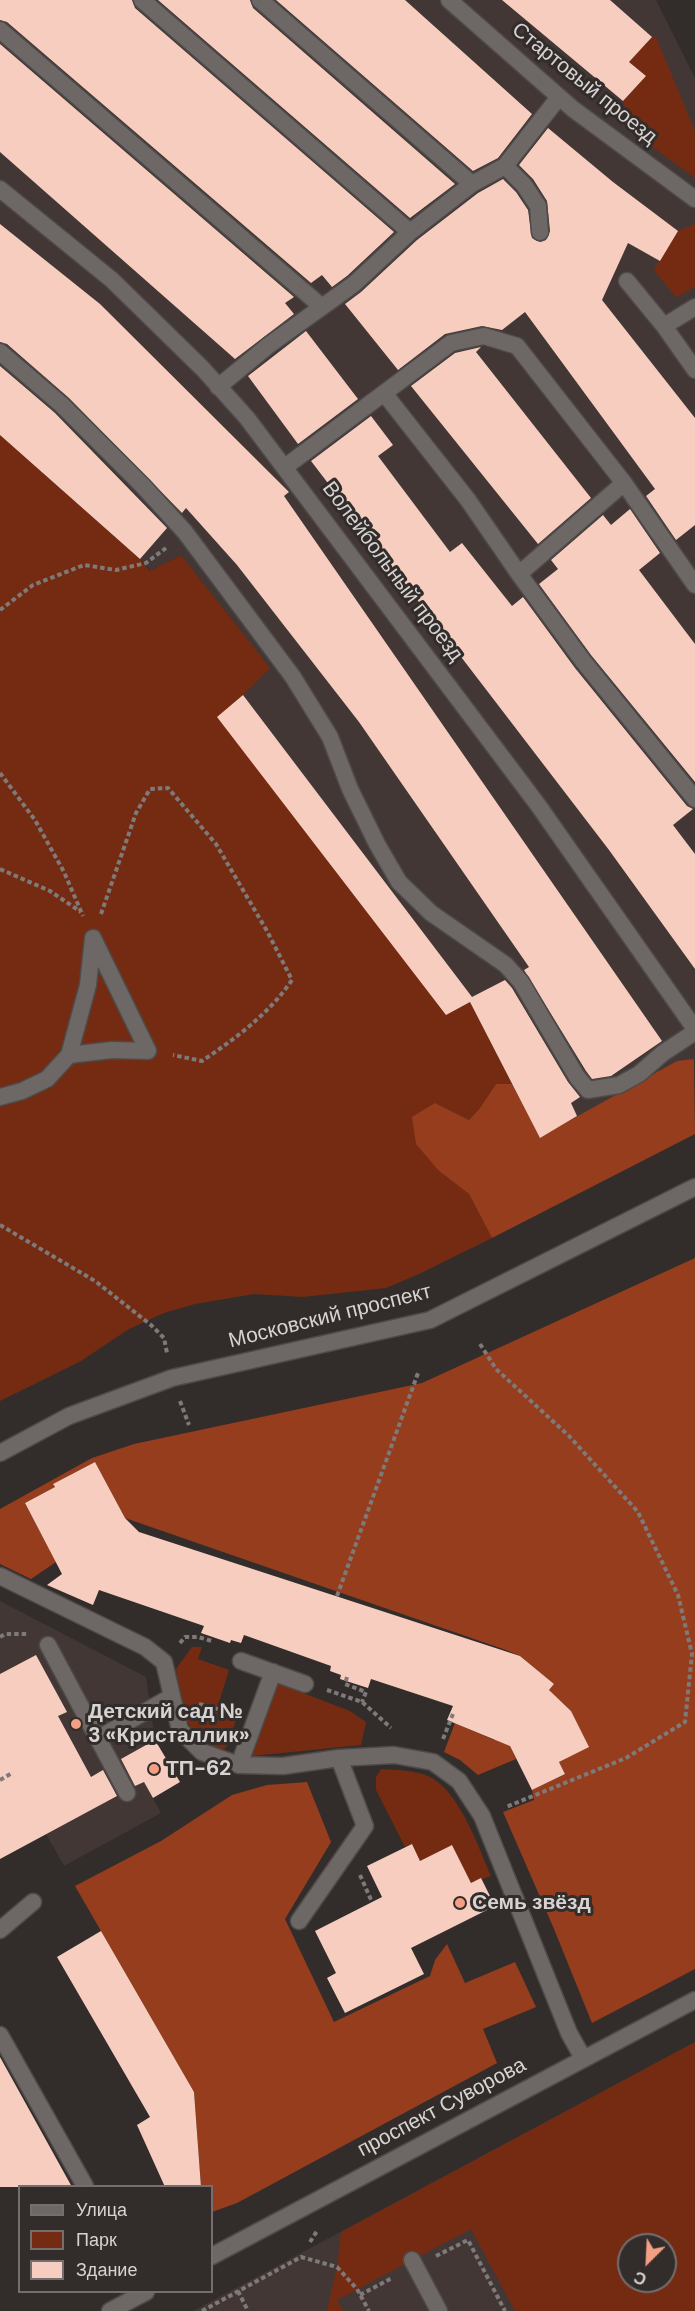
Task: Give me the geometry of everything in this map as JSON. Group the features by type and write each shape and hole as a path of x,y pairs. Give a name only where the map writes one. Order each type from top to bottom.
{"street":[{"path":"142,0 410,232"},
{"path":"260,0 472,184"},
{"name":"Стартовый проезд","path":"449,0 559,98 695,199"},
{"path":"0,30 321,306"},
{"path":"218,387 321,306 354,284 410,232 472,184 505,166 559,98"},
{"path":"505,166 524,185 538,206 540,232"},
{"name":"Волейбольный проезд","path":"0,189 112,280 203,369 247,418 538,805 695,1031"},
{"path":"627,281 695,369"},
{"path":"664,326 695,308"},
{"path":"285,467 451,343 484,336 517,346 624,483 695,585"},
{"path":"0,352 62,405 143,486 185,532 300,687 330,737 350,789 399,882 431,914 506,965 521,982 577,1077 588,1090 620,1085 639,1074 663,1053 695,1031"},
{"path":"384,393 468,500 583,661 695,799"},
{"path":"519,574 624,483"},
{"path":"69,1055 112,1050 148,1051 93,938"},
{"path":"0,1097 22,1091 47,1079 69,1055 88,985 93,938"},
{"name":"Московский проспект","path":"0,1453 69,1416 172,1378 430,1320 695,1187"},
{"path":"0,1576 145,1647 164,1662 180,1730 202,1752 239,1765 283,1766 339,1758 394,1755 433,1762 459,1780 482,1816 569,2032 583,2058"},
{"path":"48,1645 127,1793"},
{"path":"241,1661 305,1684"},
{"path":"239,1765 273,1672"},
{"path":"99,1738 171,1697"},
{"path":"299,1921 365,1826 339,1758"},
{"path":"0,1930 33,1902"},
{"name":"проспект Суворова","path":"213,2255 695,2000"},
{"path":"0,2035 84,2185"},
{"path":"412,2260 439,2311"},
{"path":"110,2311 144,2293"}],"path":[{"path":"0,610 33,585 84,565 116,570 146,563 185,532"},
{"path":"0,773 35,820 64,872 93,938"},
{"path":"93,938 136,813 150,789 168,788 216,844 267,931 292,980 278,1000 248,1029 202,1061 148,1051"},
{"path":"0,869 50,891 81,913"},
{"path":"0,1225 95,1281 164,1338 172,1378 189,1425"},
{"path":"480,1344 496,1369 569,1436 638,1512 678,1595 692,1654 684,1722 626,1758 482,1816"},
{"path":"337,1596 418,1373"},
{"path":"198,1637 212,1641"},
{"path":"334,1692 362,1702 366,1692 345,1684 347,1677"},
{"path":"171,1697 226,1710 255,1722"},
{"path":"0,1780 12,1773"},
{"path":"202,2311 301,2257 337,2267 357,2289 369,2311"},
{"path":"238,2291 248,2311"}],"shaded area":[{"path":"0,0 656,0 695,78 695,1060 540,1138 470,1002 217,717 243,695 269,668 181,555 151,571 0,435"},
{"path":"694,1059 695,1134 492,1238 469,1194 439,1171 416,1144 412,1117 435,1103 469,1120 496,1084 512,1084 540,1137 677,1061"},
{"path":"695,1258 695,1969 592,2023 503,1812 534,1800 532,1790 565,1774 559,1762 588,1747 571,1711 549,1690 554,1684 520,1656 506,1650 125,1518 95,1462 53,1484 55,1487 25,1503 56,1562 31,1579 0,1564 0,1509 92,1458 134,1444 422,1383"},
{"name":"Детский сад № 3 «Кристаллик»","path":"0,1601 146,1677 155,1740 129,1755 161,1813 64,1866 46,1834 0,1859"},
{"path":"455,1723 494,1740 500,1726 516,1759 478,1775 460,1760 444,1752"},
{"path":"307,1782 331,1842 285,1919 334,2022 430,1976 435,1960 447,1944 465,1983 515,1962 536,2007 483,2029 497,2063 237,2203 213,2212 213,2185 201,2185 194,2092 75,1886 161,1841 232,1795 267,1785"},
{"path":"695,2042 695,2311 193,2311"}],"green space":[{"path":"652,37 656,37 695,131 695,178 635,134 623,101 646,76 629,62"},
{"path":"695,224 695,287 676,297 654,270 678,231"},
{"path":"0,435 140,559 150,571 181,555 270,668 218,717 470,1002 512,1084 496,1084 469,1120 435,1103 439,1171 469,1194 492,1238 386,1288 303,1297 254,1294 195,1304 164,1313 129,1329 81,1361 0,1401"},
{"path":"192,1647 202,1647 198,1659 229,1670 216,1712 236,1720 228,1745 222,1751 209,1747 200,1740 192,1730 183,1707 176,1669"},
{"path":"277,1683 350,1711 366,1722 361,1745 252,1756"},
{"path":"381,1769 423,1774 445,1788 475,1837 491,1876 471,1883 452,1845 420,1861 412,1844 405,1847 376,1790 376,1777"},
{"path":"695,2042 695,2311 515,2311 471,2229 337,2300 343,2311 327,2311 337,2267 341,2232"}],"building":[{"path":"0,0 132,0 135,8 394,232 332,287 322,275 311,283 7,22 0,20"},
{"path":"158,0 250,0 253,8 455,184 410,218"},
{"path":"276,0 405,0 532,114 498,158 473,171"},
{"path":"502,0 610,0 652,37 629,62 646,76 623,101"},
{"path":"0,44 294,297 285,303 294,314 235,359 0,152"},
{"path":"548,128 613,182 678,231 660,261 628,243 602,300 695,418 695,525 676,540 646,496 655,489 525,312 502,330 482,326 445,334 398,370 345,304 417,240 478,193 503,179 516,192 528,210 532,238 540,242 546,240 550,231 547,201 533,179 519,165"},
{"path":"0,224 100,304 289,492 284,496 662,1041 611,1076 592,1079 524,970 529,967 359,722 237,565 186,508 182,513 69,398 7,344 0,342"},
{"path":"306,331 358,399 298,444 248,376"},
{"path":"481,347 476,352 591,498 538,544 411,386 455,353"},
{"path":"0,366 55,413 167,528 140,559 0,435"},
{"path":"371,416 393,445 378,456 450,552 462,543 512,606 523,597 575,668 687,806 693,809 673,825 695,854 695,969 609,850 311,461"},
{"path":"630,509 660,553 639,570 695,644 695,782 591,655 539,584 558,569 551,560 603,515 611,525"},
{"path":"243,695 472,997 505,980 512,988 568,1082 580,1097 571,1103 577,1116 540,1138 470,1002 446,1015 217,717"},
{"path":"95,1462 125,1518 139,1532 520,1656 554,1684 549,1690 571,1711 589,1747 559,1762 565,1774 532,1790 510,1746 447,1720 453,1706 371,1679 368,1688 340,1679 341,1675 330,1671 331,1666 244,1635 241,1643 231,1640 230,1643 201,1633 204,1626 99,1590 93,1605 47,1585 62,1574 25,1503 55,1487 53,1484"},
{"path":"36,1655 67,1712 58,1716 91,1777 103,1770 117,1796 0,1859 0,1674"},
{"name":"ТП-62","path":"155,1740 180,1782 153,1798 144,1782 135,1786 121,1759"},
{"path":"412,1844 420,1861 452,1845 471,1883 481,1878 495,1906 411,1948 424,1974 345,2013 327,1978 336,1973 315,1931 382,1897 367,1866"},
{"path":"101,1931 194,2092 201,2185 164,2185 137,2125 150,2117 57,1957"},
{"path":"0,2057 71,2185 0,2187"}],"place":[{"name":"Детский сад № 3 «Кристаллик»","path":"76,1724"},
{"name":"ТП-62","path":"154,1769"},
{"name":"Семь звёзд","path":"460,1903"}]}
